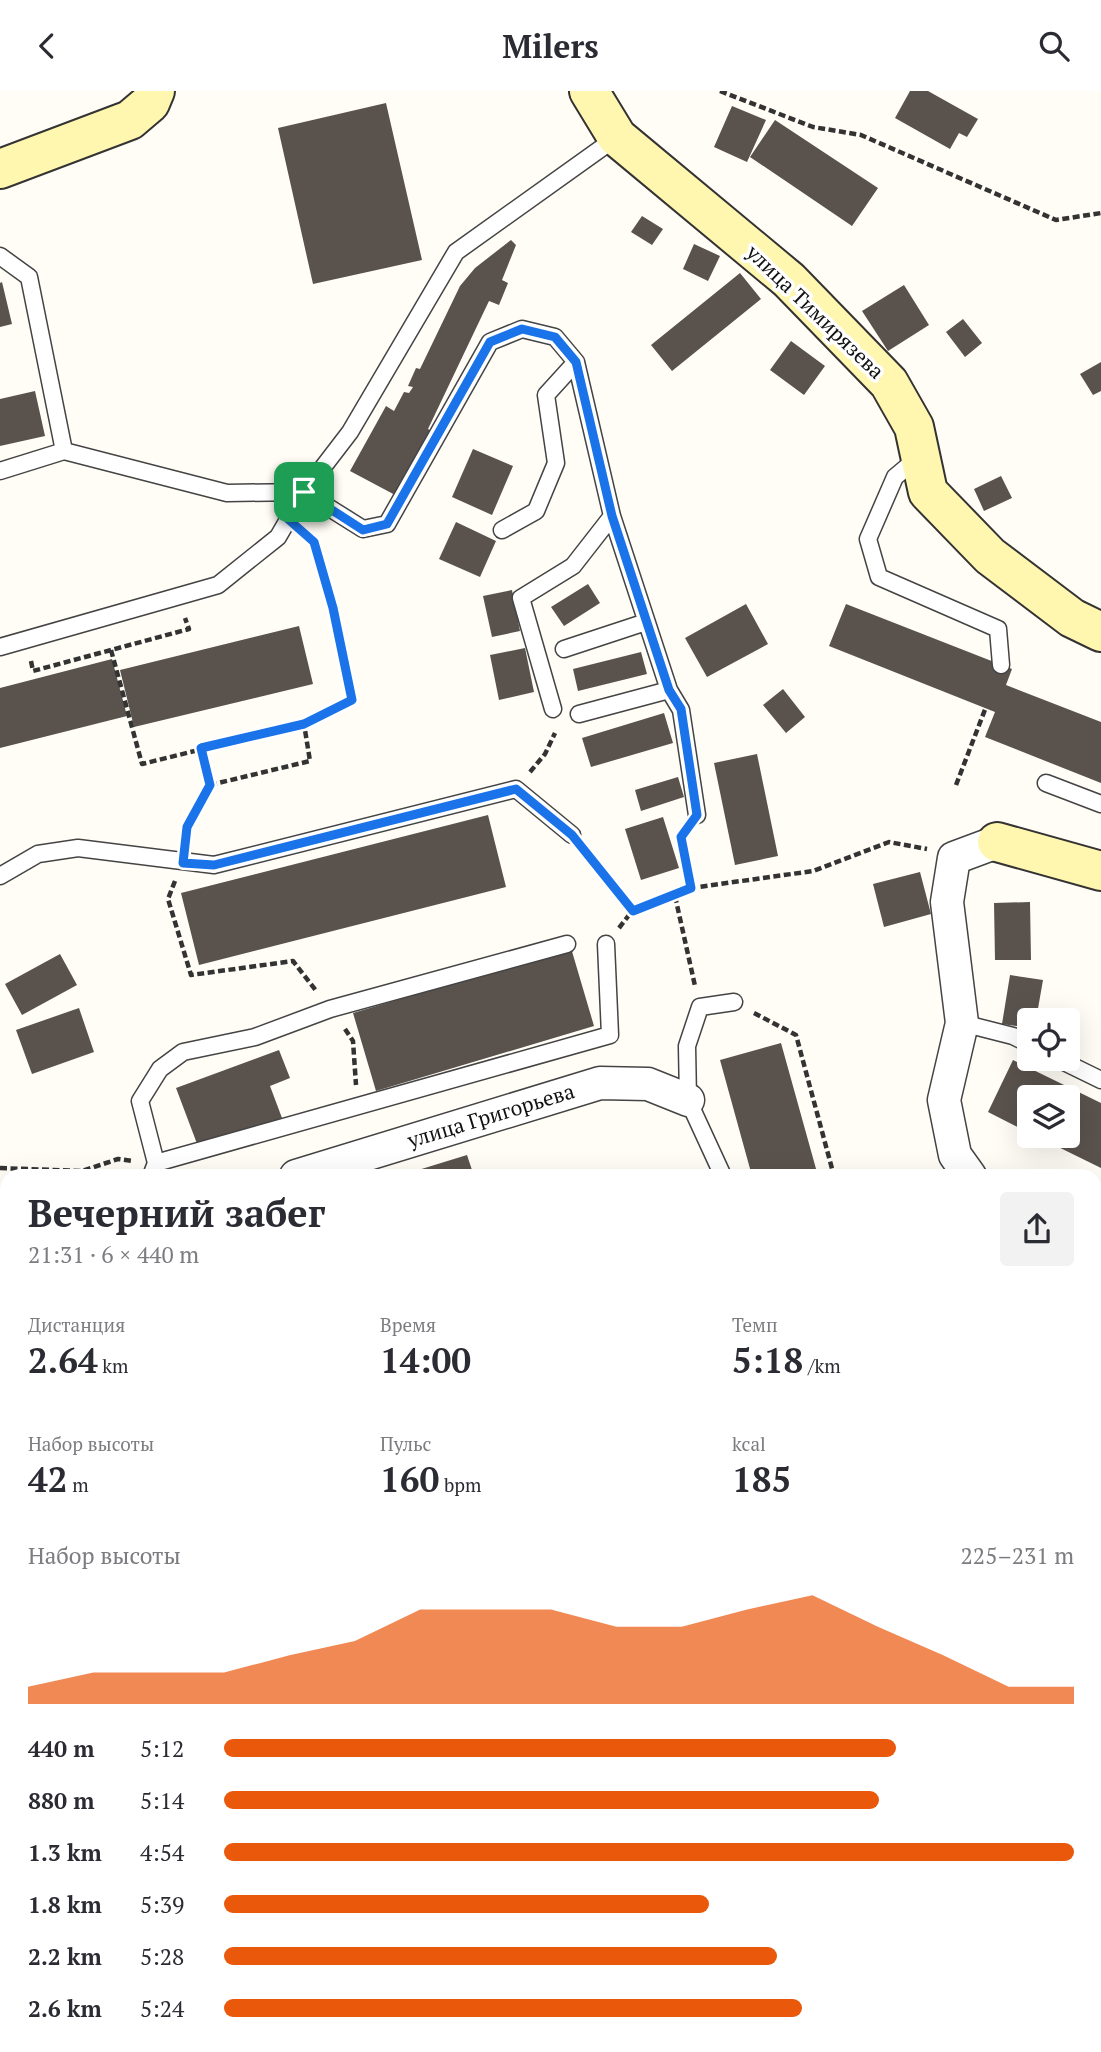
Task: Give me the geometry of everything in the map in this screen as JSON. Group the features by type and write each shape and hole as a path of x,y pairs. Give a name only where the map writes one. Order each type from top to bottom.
{"street":[{"path":"0,169 130,120 150,103 155,91"},
{"name":"улица Тимирязева","path":"589,91 617,137 789,280 889,383 914,428 928,492 990,556 1072,618 1101,632"},
{"path":"965,1169 955,1155 944,1100 962,1023 947,902 954,858 997,842 1101,871"},
{"name":"улица Григорьева","path":"319,1169 600,1083 648,1084 688,1100"}],"lane":[{"path":"0,647 218,585 278,537 304,492 350,432 456,252 617,137"},
{"path":"0,256 29,277 64,451"},
{"path":"0,471 64,451 227,493 304,492 363,530 387,524 490,342 522,329 555,337 576,362 612,516 669,690 681,709 697,815"},
{"path":"502,530 536,511 556,463 546,395 576,362"},
{"path":"920,456 895,477 868,539 879,577 998,629 1001,665"},
{"path":"553,709 521,598 572,566 612,516"},
{"path":"564,649 646,622"},
{"path":"579,714 669,690"},
{"path":"1046,783 1101,804"},
{"path":"0,876 38,854 78,848 214,865 516,789 572,835"},
{"path":"153,1169 140,1101 160,1069 183,1052 255,1037 330,1009 567,944"},
{"path":"156,1169 358,1106 610,1035 606,944"},
{"path":"720,1169 688,1100 687,1046 700,1007 734,1002"},
{"path":"962,1023 1017,1038"},
{"path":"1080,1070 1101,1080"}],"path":[{"path":"720,91 813,127 861,135 1056,221 1101,213"},
{"path":"111,650 142,764 304,724 352,700 333,608 314,542 288,519"},
{"path":"33,671 189,629"},
{"path":"956,785 986,708"},
{"path":"516,789 545,754 555,733 553,709"},
{"path":"210,785 310,761 304,724"},
{"path":"201,748 210,785 187,827 183,863 168,899 191,975 293,961 353,1041 358,1106"},
{"path":"691,888 681,837 697,815"},
{"path":"572,835 633,911"},
{"path":"606,944 633,911 691,888 813,871 889,842 927,849 954,858"},
{"path":"675,896 700,1007"},
{"path":"734,1002 796,1035 832,1169"},
{"path":"88,1169 118,1159"}],"building":[{"path":"910,91 928,91 978,119 967,137 959,133 950,149 895,118"},
{"path":"386,103 422,260 313,284 278,128"},
{"path":"732,106 766,120 747,162 714,147"},
{"path":"775,120 878,188 852,226 750,157"},
{"path":"642,216 663,229 652,245 631,232"},
{"path":"511,240 516,245 502,280 508,283 499,305 489,301 428,429 433,432 397,496 350,471 386,406 394,411 404,392 409,393 413,387 408,386 416,368 420,369 460,286 475,268"},
{"path":"694,244 720,256 708,281 683,269"},
{"path":"740,273 761,299 672,371 651,345"},
{"path":"2,282 12,324 0,327 0,283"},
{"path":"904,285 929,325 888,351 862,311"},
{"path":"963,319 982,343 965,357 946,332"},
{"path":"791,341 825,366 804,395 770,370"},
{"path":"1101,362 1101,391 1093,395 1080,374"},
{"path":"35,391 45,436 0,446 0,399"},
{"path":"473,449 513,466 492,515 452,497"},
{"path":"1001,476 1012,498 984,511 974,489"},
{"path":"456,522 496,541 480,577 439,559"},
{"path":"588,584 600,603 564,626 551,607"},
{"path":"512,590 520,631 492,637 483,596"},
{"path":"746,604 768,644 707,677 685,638"},
{"path":"846,604 1012,669 1006,685 1101,722 1101,783 985,737 995,712 829,646"},
{"path":"299,626 313,684 134,727 120,670"},
{"path":"525,648 534,692 499,700 490,655"},
{"path":"641,652 647,674 578,691 573,669"},
{"path":"112,659 127,716 0,748 0,688"},
{"path":"783,689 805,717 786,733 763,705"},
{"path":"664,713 673,743 591,767 582,738"},
{"path":"757,754 778,856 735,865 714,763"},
{"path":"678,777 684,797 641,811 635,790"},
{"path":"488,815 506,887 199,965 181,893"},
{"path":"663,817 679,868 641,880 625,829"},
{"path":"920,872 931,914 884,927 873,884"},
{"path":"1030,902 1031,960 995,960 994,903"},
{"path":"571,948 594,1026 376,1091 353,1013"},
{"path":"60,954 77,985 22,1015 5,984"},
{"path":"1010,975 1043,980 1038,1008 1017,1008 1017,1026 1002,1024"},
{"path":"79,1008 94,1052 32,1074 16,1030"},
{"path":"781,1043 816,1169 750,1169 720,1060"},
{"path":"279,1050 290,1078 270,1086 282,1118 199,1149 176,1088"},
{"path":"1013,1060 1017,1062 1017,1071 1036,1071 1064,1085 1017,1085 1017,1127 988,1112"},
{"path":"1080,1093 1101,1103 1101,1168 1060,1148 1080,1148"},
{"path":"467,1155 472,1169 422,1169"}],"route":[{"path":"522,329 555,337 576,362 612,516 669,690 681,709 697,815 681,837 691,888 633,911 572,835 516,789 214,865 183,863 187,827 210,785 201,748 304,724 352,700 333,608 314,542 288,519 304,492 363,530 387,524 490,342 522,329"}]}
